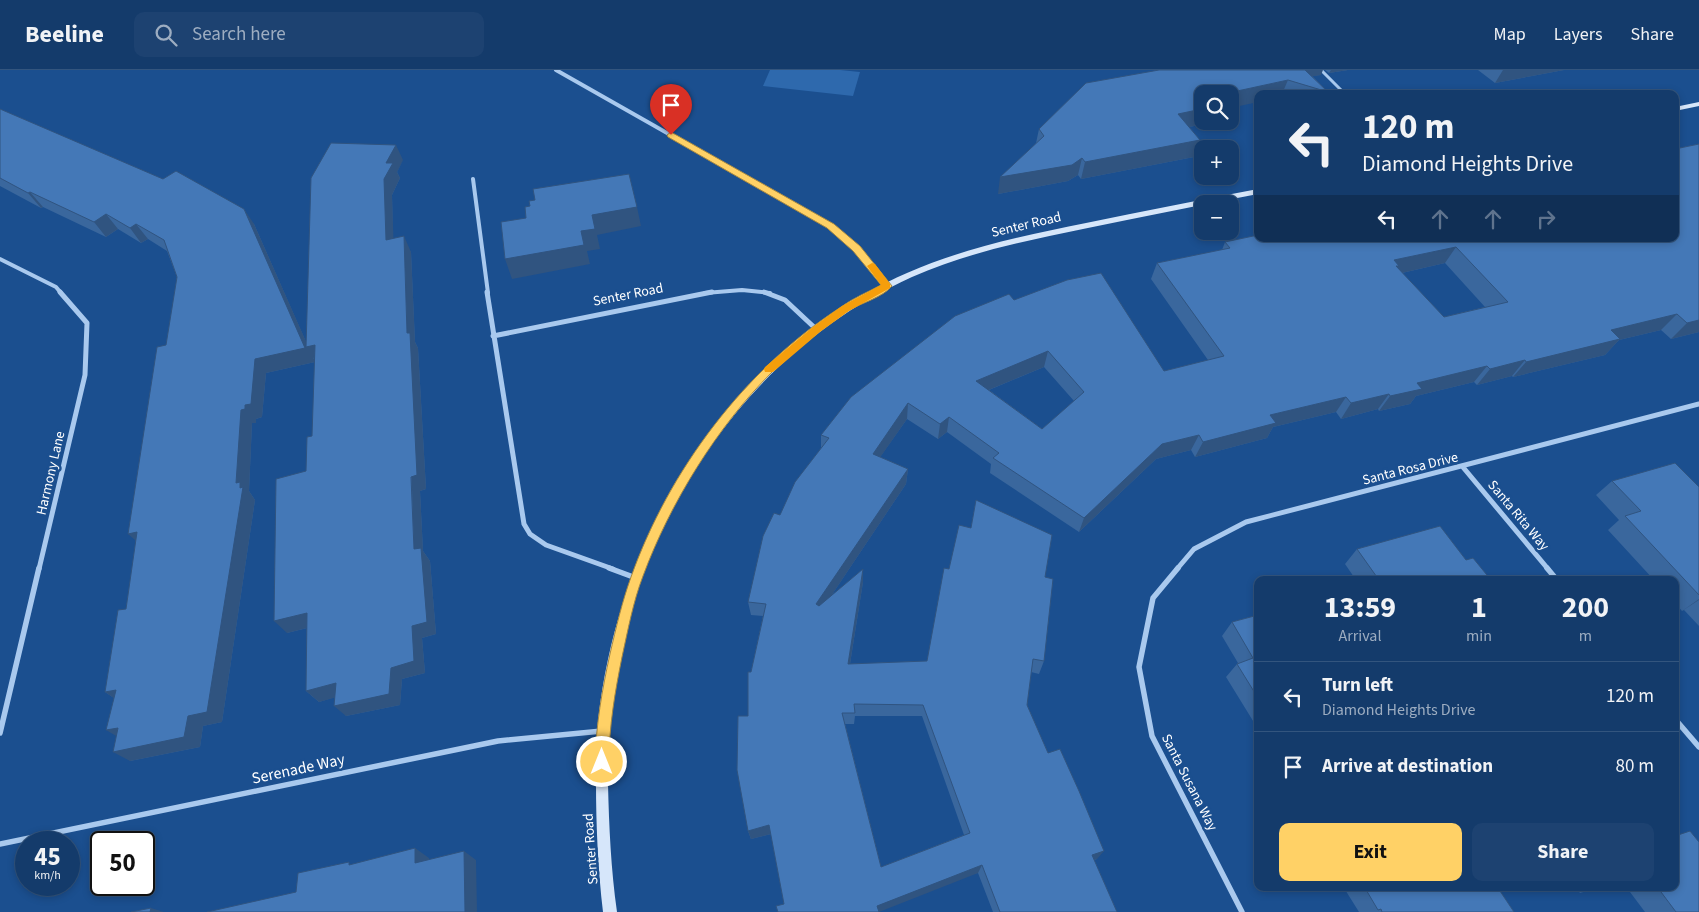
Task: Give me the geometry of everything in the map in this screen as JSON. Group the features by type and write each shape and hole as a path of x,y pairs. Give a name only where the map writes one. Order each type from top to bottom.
{"main road":[{"path":"1679,107 1699,104"},
{"name":"Senter Road","path":"610,912 602,837 602,731 614,662 636,578 650,543 684,478 706,445 751,388 776,363 816,329 846,308 887,286 940,263 1000,244 1254,192"}],"street":[{"path":"556,70 831,226 856,249 887,286"},
{"path":"473,179 493,336 524,524 530,534 546,545 636,578"},
{"name":"Harmony Lane","path":"0,259 56,287 86,323 85,375 0,733"},
{"name":"Senter Road","path":"493,336 716,291 735,290 778,296 816,329"},
{"name":"Santa Rosa Drive","path":"1153,598 1194,549 1246,522 1699,404"},
{"name":"Santa Rita Way","path":"1462,466 1554,576"},
{"name":"Santa Susana Way","path":"1153,598 1139,667 1152,736 1242,912"},
{"path":"1679,724 1699,747"},
{"name":"Serenade Way","path":"0,844 498,741 602,731"}],"lane":[{"path":"1321,70 1342,90"}],"shaded area":[{"path":"770,70 840,70 860,72 853,96 763,86"}],"building":[{"path":"1159,70 1305,70 1326,90 1288,80 1239,91 1239,85 1194,85 1194,111 1178,114 1200,140 1085,162 1082,158 1072,165 1000,177 1044,136 1039,129 1086,83"},
{"path":"0,109 163,179 176,171 244,209 305,348 255,359 251,404 245,405 245,409 241,410 236,483 240,482 240,488 243,487 207,712 188,716 184,737 113,752 118,728 106,730 116,690 105,692 118,610 126,609 137,532 128,534 157,347 166,345 177,277 164,240 136,224 130,228 106,214 94,222 30,192 28,193 0,178"},
{"path":"331,143 396,145 386,163 393,163 384,179 386,240 404,236 407,333 410,333 417,475 411,477 414,549 421,548 427,622 412,626 414,661 391,668 389,694 334,706 336,683 306,691 307,613 274,621 276,479 306,471 307,437 312,436 315,345 306,347 311,178"},
{"path":"1699,144 1699,320 1687,323 1677,314 1611,330 1620,339 1526,362 1525,360 1490,369 1487,366 1417,383 1422,389 1351,403 1346,397 1270,415 1276,423 1203,442 1199,435 1162,444 1084,518 993,458 999,453 949,417 940,424 908,403 873,454 908,469 816,604 819,606 863,569 848,664 927,661 944,568 949,569 959,525 971,528 976,500 1052,535 1045,577 1053,579 1044,661 1033,659 1027,705 1048,753 1060,749 1079,791 1104,851 1092,855 1117,912 1000,912 982,865 877,906 879,912 778,912 776,906 784,904 769,825 748,831 737,770 738,716 748,716 748,672 751,672 766,604 748,602 763,536 774,513 780,515 795,482 829,438 821,435 851,397 955,316 1009,294 1014,300 1067,280 1101,273 1164,371 1224,356 1157,263 1230,248 1225,242 1254,236 1254,242 1679,242 1679,148","holes":["1456,247 1508,302 1444,317 1396,266 1399,266 1394,260","1048,351 1084,392 1042,429 976,381","854,704 923,705 970,833 881,867 842,713 855,713"]},
{"path":"629,174 637,207 592,215 595,229 581,231 584,245 505,259 501,222 526,218 525,207 530,206 529,201 535,200 533,189"},
{"path":"1675,463 1699,487 1699,595 1625,516 1641,511 1612,481"},
{"path":"1440,526 1466,560 1473,558 1488,576 1376,576 1357,549"},
{"path":"1254,616 1254,692 1237,664 1253,658 1232,622"},
{"path":"1690,831 1699,842 1699,912 1676,912 1660,891 1679,891 1679,835"},
{"path":"415,848 415,863 464,851 465,912 207,912 296,892 298,873 349,862 349,865"},
{"path":"1367,891 1500,891 1514,912 1382,912 1381,909 1378,910"},
{"path":"151,908 150,912 131,912"}],"slow traffic":[{"path":"769,369 816,329 846,308 887,286 872,266"}],"route":[{"path":"602,762 602,731 623,622 636,578 650,543 684,478 725,420 768,370 816,329 846,308 887,286 869,262 831,226 671,135"}]}
